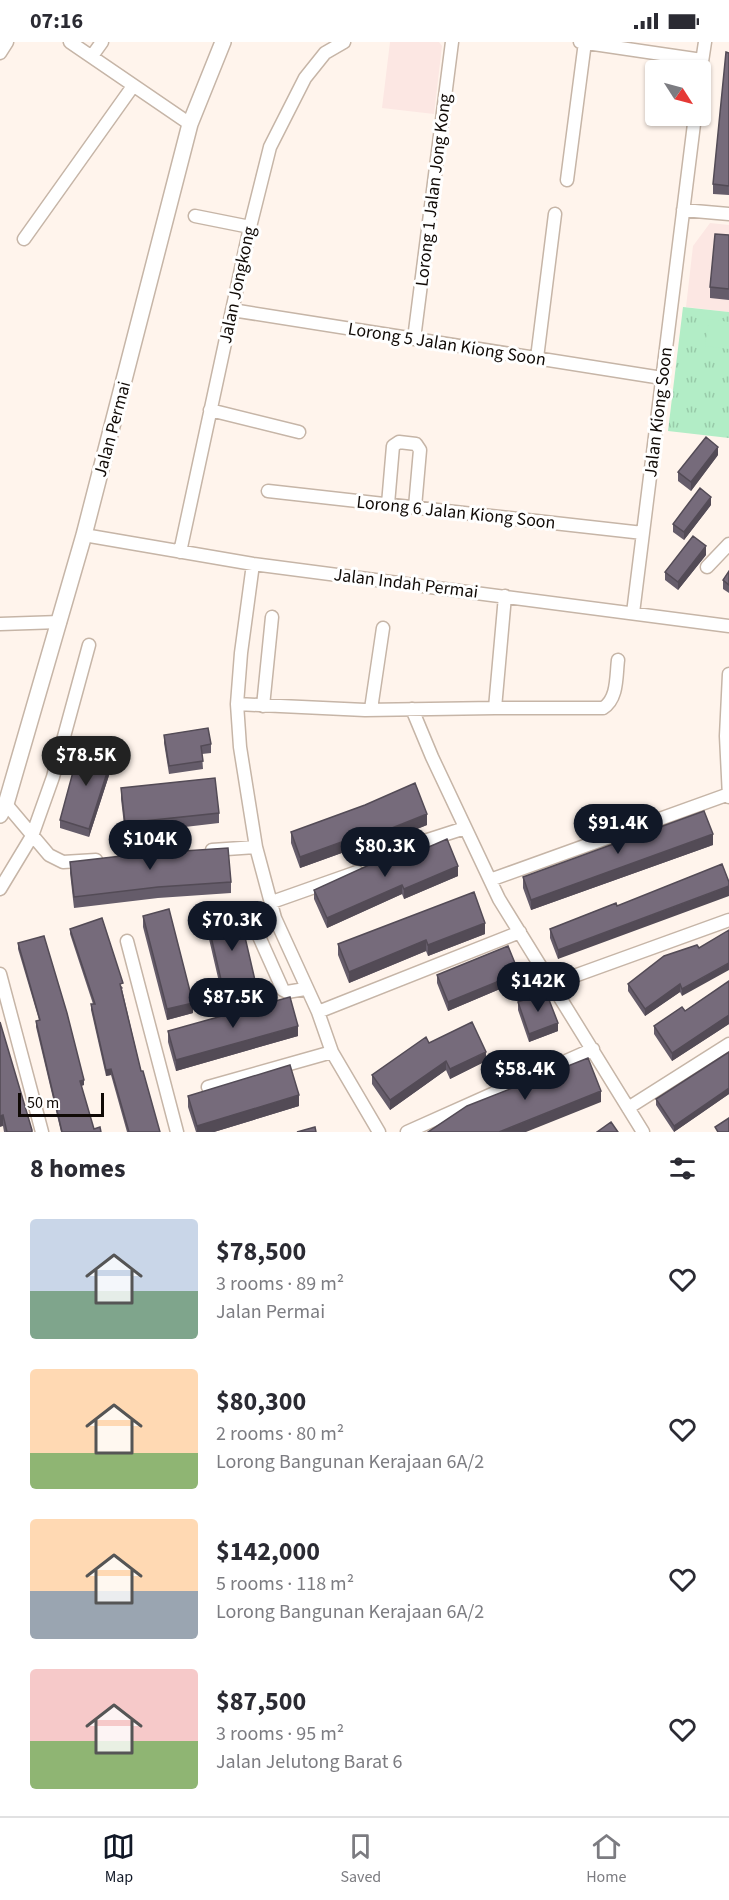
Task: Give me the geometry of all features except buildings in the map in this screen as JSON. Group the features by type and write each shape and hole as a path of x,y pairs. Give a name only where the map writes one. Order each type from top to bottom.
{"street":[{"path":"0,53 7,42"},
{"path":"70,42 190,124"},
{"path":"92,56 102,42"},
{"name":"Jalan Permai","path":"3,809 84,536 190,124 223,42"},
{"name":"Jalan Jongkong","path":"180,552 250,227 273,139 315,64 326,53 344,42"},
{"name":"Lorong 1 Jalan Jong Kong","path":"414,339 452,42"},
{"path":"580,42 702,60 705,42"},
{"path":"567,180 585,42"},
{"path":"24,239 133,86"},
{"name":"Jalan Kiong Soon","path":"633,613 694,126"},
{"path":"683,210 729,214"},
{"path":"537,358 555,214"},
{"path":"195,216 250,227"},
{"name":"Lorong 5 Jalan Kiong Soon","path":"232,310 662,378"},
{"path":"210,410 299,432"},
{"path":"388,504 393,446 399,442 416,444 420,450 415,507"},
{"name":"Lorong 6 Jalan Kiong Soon","path":"268,491 643,533"},
{"name":"Jalan Indah Permai","path":"84,536 253,564 729,626"},
{"path":"707,567 729,544"},
{"path":"253,564 241,653 237,704 242,758 256,847 276,918 305,989 318,1012 332,1052 379,1132"},
{"path":"495,708 505,596"},
{"path":"263,706 272,617"},
{"path":"0,624 60,621"},
{"path":"371,709 383,628"},
{"path":"0,889 32,836 53,777 89,645"},
{"path":"237,704 371,709 603,708 611,700 615,689 618,660"},
{"path":"490,880 729,796 726,736 729,674"},
{"path":"412,709 490,880 643,1132"},
{"path":"3,809 49,855 63,862 108,859"},
{"path":"406,847 465,828"},
{"path":"199,852 256,847"},
{"path":"272,902 358,871"},
{"path":"276,918 260,921 256,926 257,932 282,990 287,992 305,989"},
{"path":"552,984 729,920"},
{"path":"318,1012 520,932"},
{"path":"127,941 177,1132"},
{"path":"0,974 42,1132"},
{"path":"628,1108 729,1044"},
{"path":"407,1132 593,1049"},
{"path":"208,1087 332,1052"}],"shaded area":[{"path":"390,42 439,42 442,46 434,114 382,108"},
{"path":"710,223 729,225 729,312 686,307 693,246"}],"green space":[{"path":"683,307 729,312 729,438 668,431"},
{"path":"709,319 729,322 729,349 705,346"}]}
